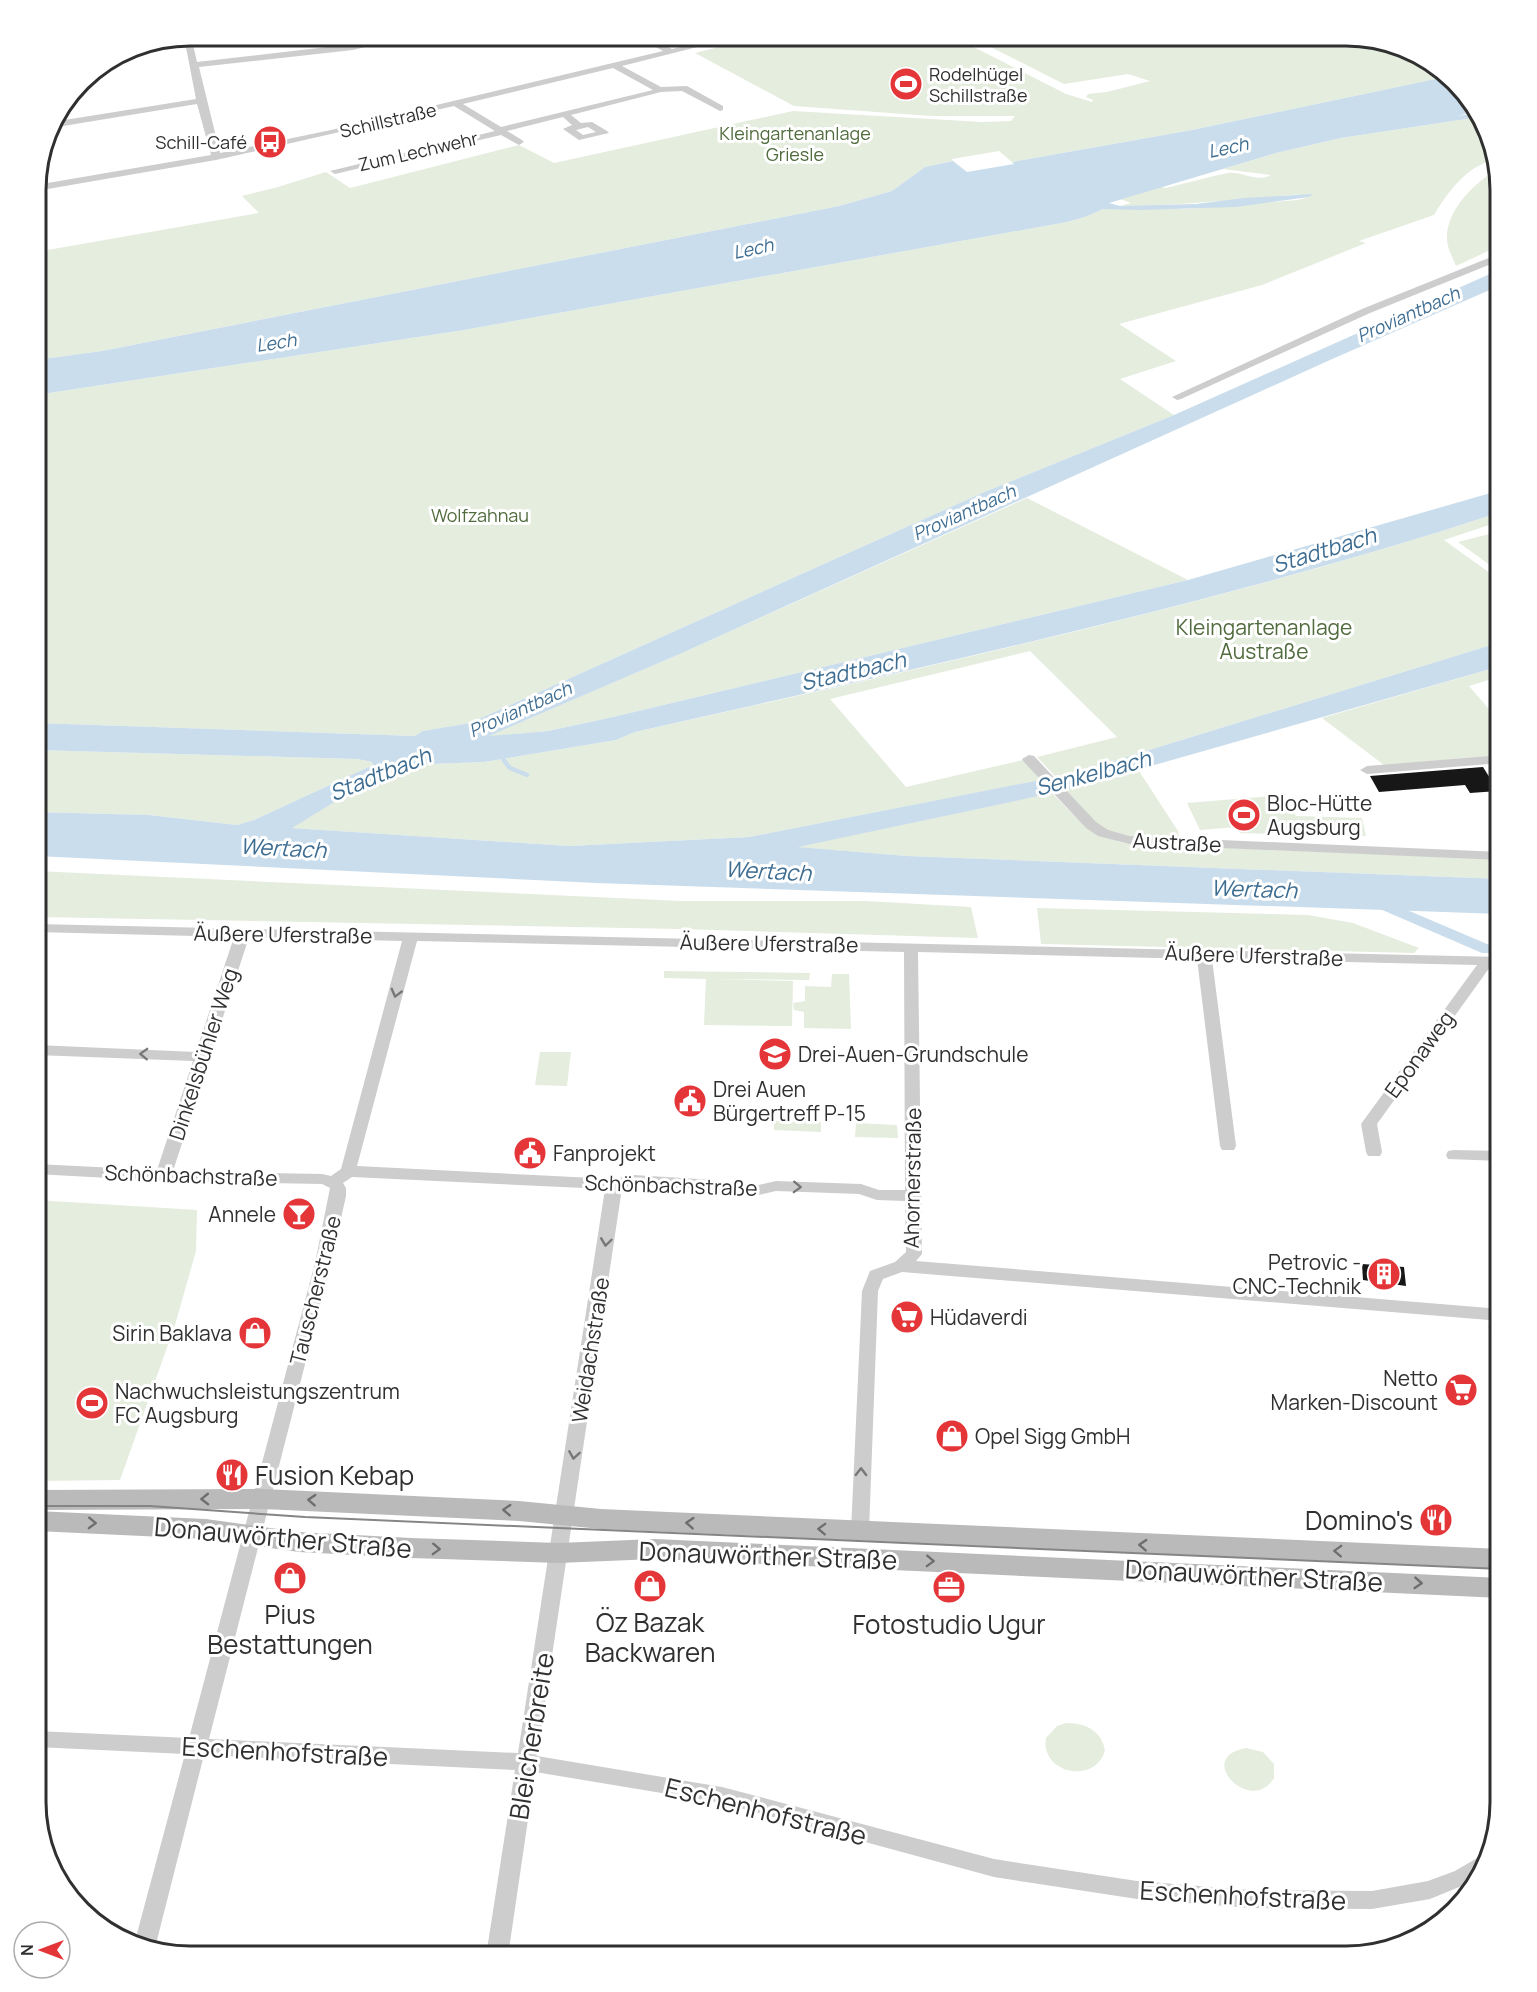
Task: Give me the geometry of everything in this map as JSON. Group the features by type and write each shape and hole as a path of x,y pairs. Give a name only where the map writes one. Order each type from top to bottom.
{"main road":[{"name":"Donauwörther Straße","path":"46,1500 263,1499 1139,1545 1490,1559"},
{"name":"Donauwörther Straße","path":"46,1521 206,1529 252,1537 411,1548 558,1553 655,1549 1490,1587"}],"street":[{"path":"190,46 216,157"},
{"path":"194,65 357,46"},
{"path":"660,46 671,52"},
{"name":"Schillstraße","path":"47,186 216,157 457,104 694,46"},
{"path":"615,66 658,90 684,88 720,108"},
{"path":"501,131 656,93 658,90"},
{"path":"64,123 201,101"},
{"name":"Zum Lechwehr","path":"457,104 519,142"},
{"path":"566,114 569,120 578,125"},
{"name":"Zum Lechwehr","path":"334,171 501,131"},
{"path":"1177,397 1366,311 1490,260"},
{"name":"Austraße","path":"1029,759 1092,825 1103,833 1129,840 1490,856"},
{"path":"1367,770 1490,760"},
{"name":"Äußere Uferstraße","path":"47,928 1204,953 1490,963"},
{"name":"Dinkelsbühler Weg","path":"163,1176 243,933"},
{"name":"Tauscherstraße","path":"146,1939 263,1499 323,1263 338,1188 411,936"},
{"name":"Ahornerstraße","path":"860,1531 870,1291 876,1275 901,1266 914,1254 911,946"},
{"path":"1204,953 1228,1146"},
{"name":"Eponaweg","path":"1374,1152 1369,1124 1490,971"},
{"path":"46,1050 202,1056"},
{"path":"1454,1155 1490,1156"},
{"name":"Schönbachstraße","path":"46,1170 163,1176 322,1179 341,1177 614,1184 634,1180 714,1185 750,1192 776,1186 851,1189 877,1195 914,1196"},
{"name":"Weidachstraße","path":"565,1516 614,1184"},
{"path":"901,1266 1490,1315"},
{"name":"Bleicherbreite","path":"498,1946 565,1516"},
{"name":"Eschenhofstraße","path":"46,1739 526,1762 722,1795 973,1863 1111,1888 1250,1899 1372,1900 1430,1890 1472,1870"}],"green space":[{"name":"Kleingartenanlage Griesle","path":"721,46 973,47 1066,94 1092,102 1093,100 1086,97 1088,94 1107,92 1150,81 1128,74 1064,84 990,47 1356,47 1383,51 1401,57 1437,79 1192,130 1012,162 999,151 952,159 953,161 925,167 892,191 839,206 102,351 47,359 47,250 259,213 242,196 326,172 350,188 519,145 554,163 793,111 982,122 1011,121 1015,116 931,116 794,106 695,53"},
{"name":"Wolfzahnau","path":"1471,118 1483,144 1488,162 1465,175 1444,199 1434,215 1359,241 1366,243 1262,285 1119,324 1176,361 1120,379 1174,415 982,493 470,723 424,731 415,736 47,723 47,393 464,330 1067,222 1103,209 1187,209 1297,200 1309,197 1293,195 1120,206 1131,203 1120,199 1161,187 1166,188 1228,173 1266,177 1271,175 1223,169 1276,153 1341,138"},
{"path":"1489,175 1490,250 1456,266 1447,242 1448,229 1451,218 1462,199"},
{"path":"1027,498 1188,580 613,717 548,731 486,737 682,653"},
{"name":"Kleingartenanlage Austraße","path":"1490,515 1490,525 1444,540 1490,573 1490,645 1071,774 1056,777 1037,757 1117,737 1030,651 830,699 906,787 1023,760 1041,780 749,837 569,846 291,828 377,776 406,765 484,762 616,740 635,732 962,658 1179,605 1394,545"},
{"path":"1490,534 1490,565 1458,542"},
{"path":"1490,669 1490,679 1469,686 1490,710 1490,756 1384,765 1322,718"},
{"path":"47,750 357,759 372,762 373,765 254,820 237,825 149,815 47,812"},
{"path":"1139,771 1178,831 1180,843 1103,833 1060,792"},
{"path":"1052,793 1086,826 1115,841 1129,844 1490,859 1490,879 907,856 795,847"},
{"name":"Bloc-Hütte Augsburg","path":"1285,795 1296,816 1362,818 1366,836 1240,833 1237,827 1200,830 1187,803"},
{"path":"47,871 681,901 865,901 971,907 978,938 679,929 47,917"},
{"path":"1037,908 1308,915 1353,923 1419,948 1414,953 1041,944"},
{"path":"664,971 810,973 809,980 709,979 793,981 792,1026 704,1025 706,979 664,978"},
{"path":"832,974 849,974 851,1029 804,1028 804,1012 794,1010 793,1003 805,1001 805,986 831,987"},
{"path":"540,1052 571,1052 567,1086 535,1085"},
{"path":"774,1121 821,1122 821,1132 774,1130"},
{"path":"856,1123 897,1125 898,1138 855,1137"},
{"name":"Nachwuchsleistungszentrum FC Augsburg","path":"46,1201 197,1210 196,1251 175,1325 120,1480 46,1481"},
{"path":"1066,1723 1086,1726 1100,1737 1105,1750 1100,1761 1091,1768 1070,1771 1051,1760 1046,1750 1046,1738 1057,1726"},
{"path":"1246,1748 1263,1752 1274,1764 1274,1778 1264,1788 1252,1791 1241,1788 1232,1781 1226,1771 1225,1762 1231,1753"}],"water":[{"name":"Lech","path":"1437,79 1455,96 1467,113 1457,116 1468,114 1471,118 1341,138 1276,153 1109,203 1120,206 1196,204 1244,198 1313,194 1309,197 1236,207 1103,209 1067,222 464,330 47,393 47,359 102,351 839,206 892,191 925,167 953,161 967,172 1192,130"},
{"path":"1490,274 1490,290 682,653 489,736 548,731 613,717 1188,580 1490,493 1490,515 1287,576 1179,605 962,658 635,732 616,740 484,762 406,765 377,776 292,828 569,846 749,837 1071,774 1490,645 1490,669 1067,790 798,847 907,856 1490,879 1490,914 596,883 47,857 47,812 149,815 237,825 254,820 373,765 372,762 357,759 47,750 47,723 415,736 423,731 470,723 982,493 1174,415"}],"building":[{"path":"1483,767 1490,778 1490,792 1470,793 1465,785 1379,792 1370,776"},
{"name":"Petrovic - CNC-Technik","path":"1362,1264 1404,1267 1406,1286 1363,1280"}],"waterway":[{"path":"503,759 506,763"},
{"path":"505,762 510,768 527,775"},
{"path":"1379,903 1488,950"}],"tram line":[{"path":"46,1506 150,1506 305,1517 1490,1569"}],"place":[{"name":"Rodelhügel Schillstraße","path":"906,84"},
{"name":"Schill-Café","path":"270,142"},
{"name":"Bloc-Hütte Augsburg","path":"1244,815"},
{"name":"Drei-Auen-Grundschule","path":"775,1054"},
{"name":"Drei Auen Bürgertreff P-15","path":"690,1101"},
{"name":"Fanprojekt","path":"530,1153"},
{"name":"Annele","path":"299,1214"},
{"name":"Petrovic - CNC-Technik","path":"1384,1274"},
{"name":"Hüdaverdi","path":"907,1317"},
{"name":"Sirin Baklava","path":"255,1333"},
{"name":"Netto Marken-Discount","path":"1461,1390"},
{"name":"Nachwuchsleistungszentrum FC Augsburg","path":"92,1403"},
{"name":"Opel Sigg GmbH","path":"952,1436"},
{"name":"Fusion Kebap","path":"232,1475"},
{"name":"Domino's","path":"1436,1520"},
{"name":"Pius Bestattungen","path":"290,1578"},
{"name":"Öz Bazak Backwaren","path":"650,1586"},
{"name":"Fotostudio Ugur","path":"949,1587"}],"water label":[{"name":"Proviantbach","path":"1408,314"},
{"name":"Proviantbach","path":"964,512"},
{"name":"Stadtbach","path":"1324,550"},
{"name":"Stadtbach","path":"853,671"},
{"name":"Proviantbach","path":"520,709"},
{"name":"Senkelbach","path":"1093,773"},
{"name":"Stadtbach","path":"380,774"},
{"name":"Wertach","path":"283,848"},
{"name":"Wertach","path":"768,871"},
{"name":"Wertach","path":"1254,889"}]}
